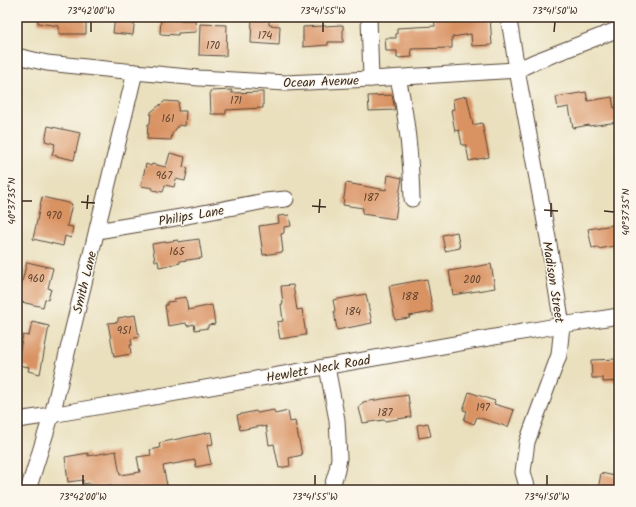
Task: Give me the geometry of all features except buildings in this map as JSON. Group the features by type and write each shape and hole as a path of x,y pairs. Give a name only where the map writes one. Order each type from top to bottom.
{"street":[{"path":"369,17 372,79"},
{"name":"Madison Street","path":"508,17 548,238 562,325 559,355 527,442 523,472 528,490"},
{"name":"Ocean Avenue","path":"17,56 47,63 199,78 286,83 398,78 517,70 619,29"},
{"name":"Smith Lane","path":"28,490 51,415 135,72"},
{"path":"398,78 402,93 411,166 412,199"},
{"name":"Philips Lane","path":"97,231 266,201 286,199"},
{"name":"Hewlett Neck Road","path":"17,420 619,316"},
{"path":"326,367 337,420 339,458 331,490"}]}
